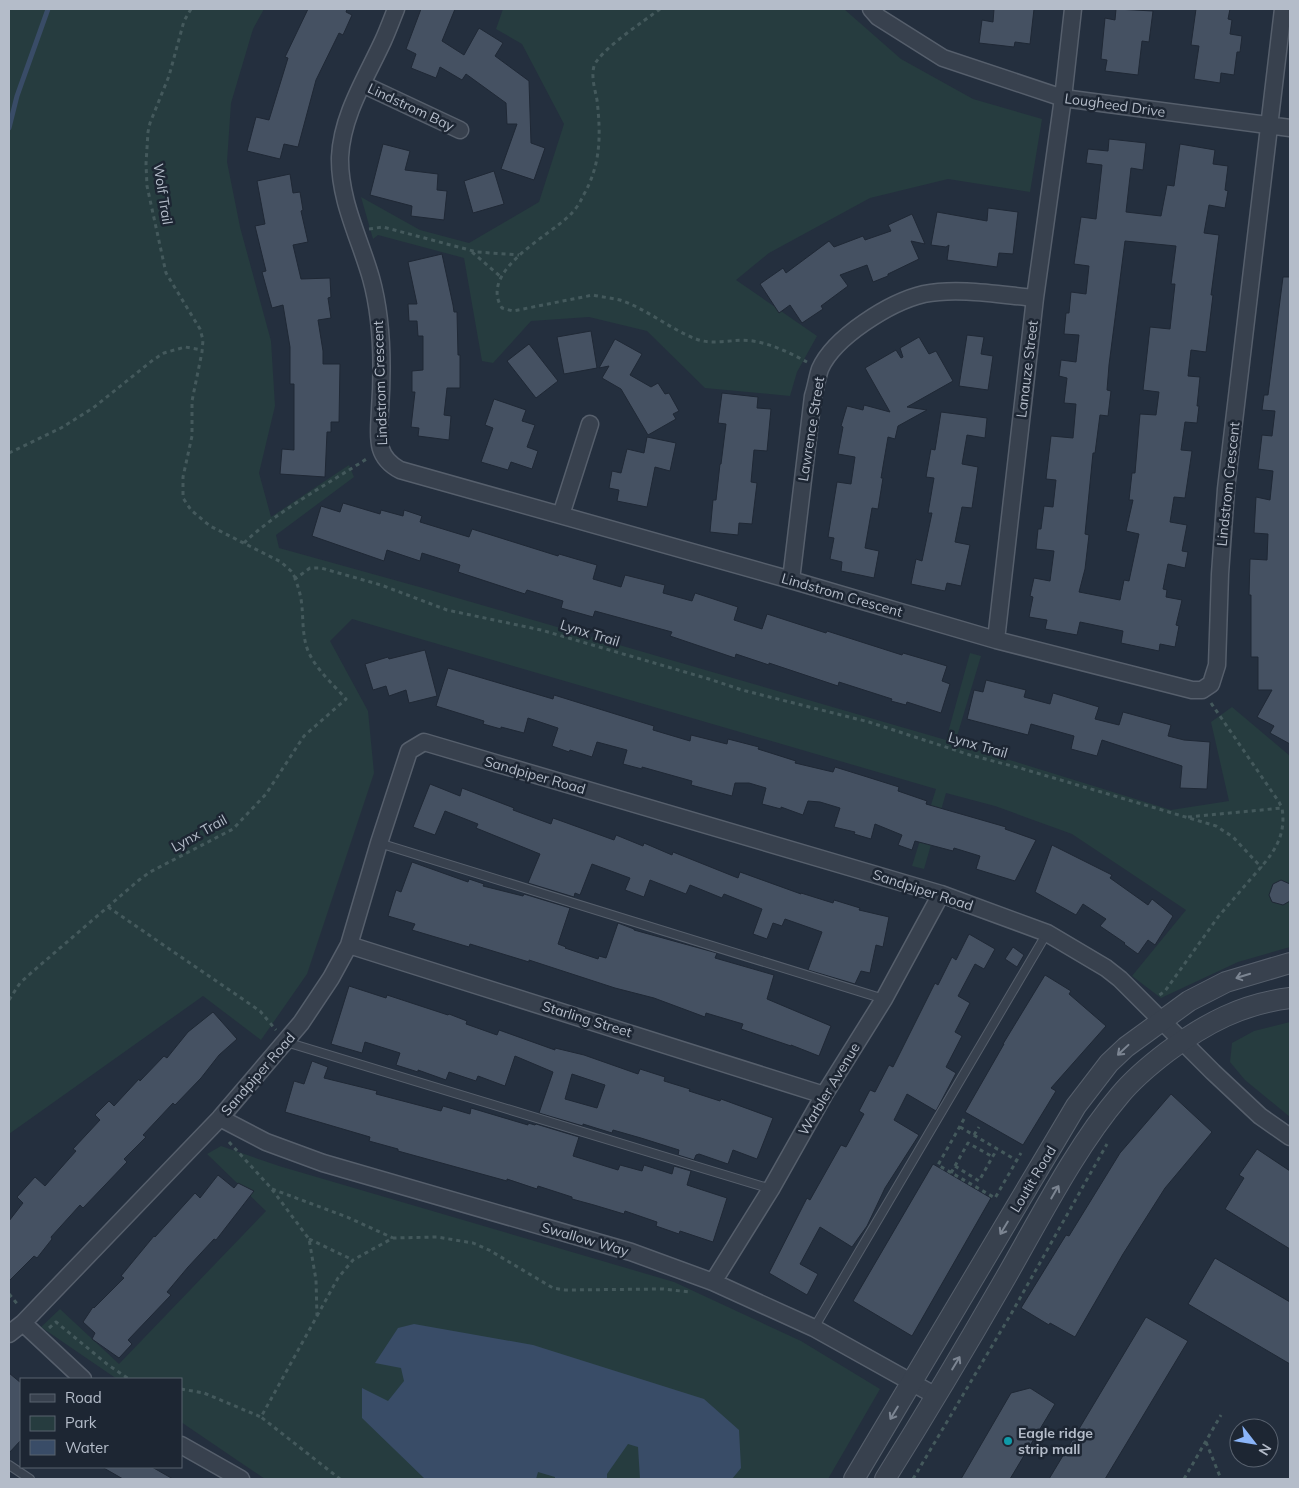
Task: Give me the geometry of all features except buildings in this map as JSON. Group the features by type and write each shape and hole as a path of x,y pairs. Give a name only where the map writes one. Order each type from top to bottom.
{"street":[{"name":"Lindstrom Crescent","path":"396,9 384,40 348,115 340,158 347,205 371,278 382,361 379,438 384,458 391,465 400,470 996,640 1192,690 1202,690 1210,684 1217,665 1220,574 1226,489 1283,9"},
{"name":"Lougheed Drive","path":"872,9 878,17 943,58 1063,98 1290,128"},
{"name":"Lanauze Street","path":"996,640 1035,298 1063,98 1073,9"},
{"name":"Lindstrom Bay","path":"362,84 460,130"},
{"name":"Lawrence Street","path":"791,580 813,396 821,368 837,346 858,326 881,312 924,294 948,292 982,293 1035,298"},
{"path":"561,515 590,424"},
{"name":"Sandpiper Road","path":"9,1334 23,1323 226,1122 301,1023 326,985 349,944 409,751 424,742 941,894 1047,933 1106,968 1120,979 1260,1116 1290,1137"},
{"name":"Warbler Avenue","path":"713,1282 771,1189 824,1095 884,999 941,894"},
{"name":"Starling Street","path":"349,944 824,1095"},
{"name":"Loutit Road","path":"854,1479 913,1383 1076,1106 1109,1063 1126,1047 1189,1001 1226,982 1290,963"},
{"name":"Loutit Road","path":"885,1479 936,1396 1075,1158 1120,1094 1146,1068 1203,1027 1226,1015 1268,1001 1290,998"},
{"name":"Swallow Way","path":"226,1122 266,1142 323,1163 631,1252 713,1282 814,1328 936,1396"},
{"path":"23,1323 82,1378"},
{"path":"182,1446 241,1479"}],"lane":[{"path":"379,843 884,999"},
{"path":"814,1328 1047,933"},
{"path":"286,1042 771,1189"},
{"path":"9,1465 30,1479"}],"path":[{"name":"Wolf Trail","path":"192,9 184,21 169,76 148,132 146,164 147,186 166,272 200,329 203,340 192,401 192,436 183,478 183,498 199,519 281,562 291,571 296,580"},
{"path":"660,9 603,53 595,65 592,78 600,125 600,145 594,171 583,196 571,214 519,255 506,270 501,277 497,294 498,303 502,308 513,311 593,295 605,297 621,301 696,339 714,342 733,340 753,341 774,346 821,368"},
{"path":"356,234 375,227 383,227 470,250 519,255"},
{"path":"470,250 501,277"},
{"path":"9,453 61,428 93,408 164,353 185,347 202,350"},
{"path":"244,544 278,516 381,449"},
{"name":"Lynx Trail","path":"9,1000 20,983 31,973 150,872 233,829 266,794 304,736 346,699 320,670 307,647 304,634 302,598 296,580 310,568 321,568 381,585 442,608 542,630 709,678 742,690 869,722 970,755 1216,826 1233,838 1261,867"},
{"path":"1146,1006 1165,991 1218,917 1271,856 1281,837 1283,824 1282,808 1279,802 1202,690"},
{"path":"1185,818 1282,808"},
{"path":"108,907 260,1011 286,1042"},
{"path":"964,1119 938,1165 951,1173 995,1198 1021,1153"},
{"path":"226,1122 227,1140 271,1188 309,1240 316,1280 317,1316"},
{"path":"960,1127 1016,1160"},
{"path":"974,1135 979,1127"},
{"path":"913,1479 1011,1314 1108,1141"},
{"path":"951,1173 968,1142 993,1157"},
{"path":"955,1166 979,1180 997,1149"},
{"path":"271,1188 347,1217 393,1238"},
{"path":"261,1417 338,1278 353,1260 393,1238 437,1236 473,1242 553,1288 565,1290 664,1289 692,1292"},
{"path":"309,1240 353,1260"},
{"path":"9,1294 19,1306"},
{"path":"182,1389 204,1393 261,1417 340,1479"},
{"path":"1184,1479 1221,1415"},
{"path":"1206,1441 1221,1479"}],"green space":[{"path":"9,9 264,9 253,29 231,103 227,162 240,227 271,341 275,406 259,473 271,517 349,465 354,477 276,535 279,548 946,740 970,653 981,656 955,743 1171,810 1229,801 1211,722 1232,707 1290,756 1290,947 1238,962 1161,998 1132,976 1186,910 1072,834 995,806 946,793 924,869 912,866 936,789 352,619 330,641 368,711 374,773 307,974 261,1040 203,996 9,1134"},
{"path":"503,9 844,9 901,59 973,99 1042,119 1030,192 948,179 870,198 769,253 736,280 817,336 797,372 790,396 705,388 647,331 589,317 531,321 493,363 482,361 464,258 378,235 373,239 361,197 420,230 469,243 539,202 564,124 522,44 496,29"},
{"path":"1290,1022 1290,1117 1245,1080 1230,1062 1232,1043 1254,1031"},
{"path":"221,1146 279,1166 674,1282 801,1341 880,1389 828,1479 265,1479 182,1423 182,1378 116,1378 41,1327 60,1309 119,1364 266,1211 207,1154"}],"water":[{"path":"414,1324 533,1345 704,1399 739,1430 741,1468 732,1479 640,1479 638,1447 628,1444 607,1474 607,1479 555,1479 555,1477 538,1472 536,1479 425,1479 362,1418 362,1388 388,1401 404,1381 401,1368 375,1363 398,1328"}],"waterway":[{"path":"9,128 17,96 48,9"}],"place":[{"name":"Eagle ridge strip mall","path":"1008,1441"}]}
